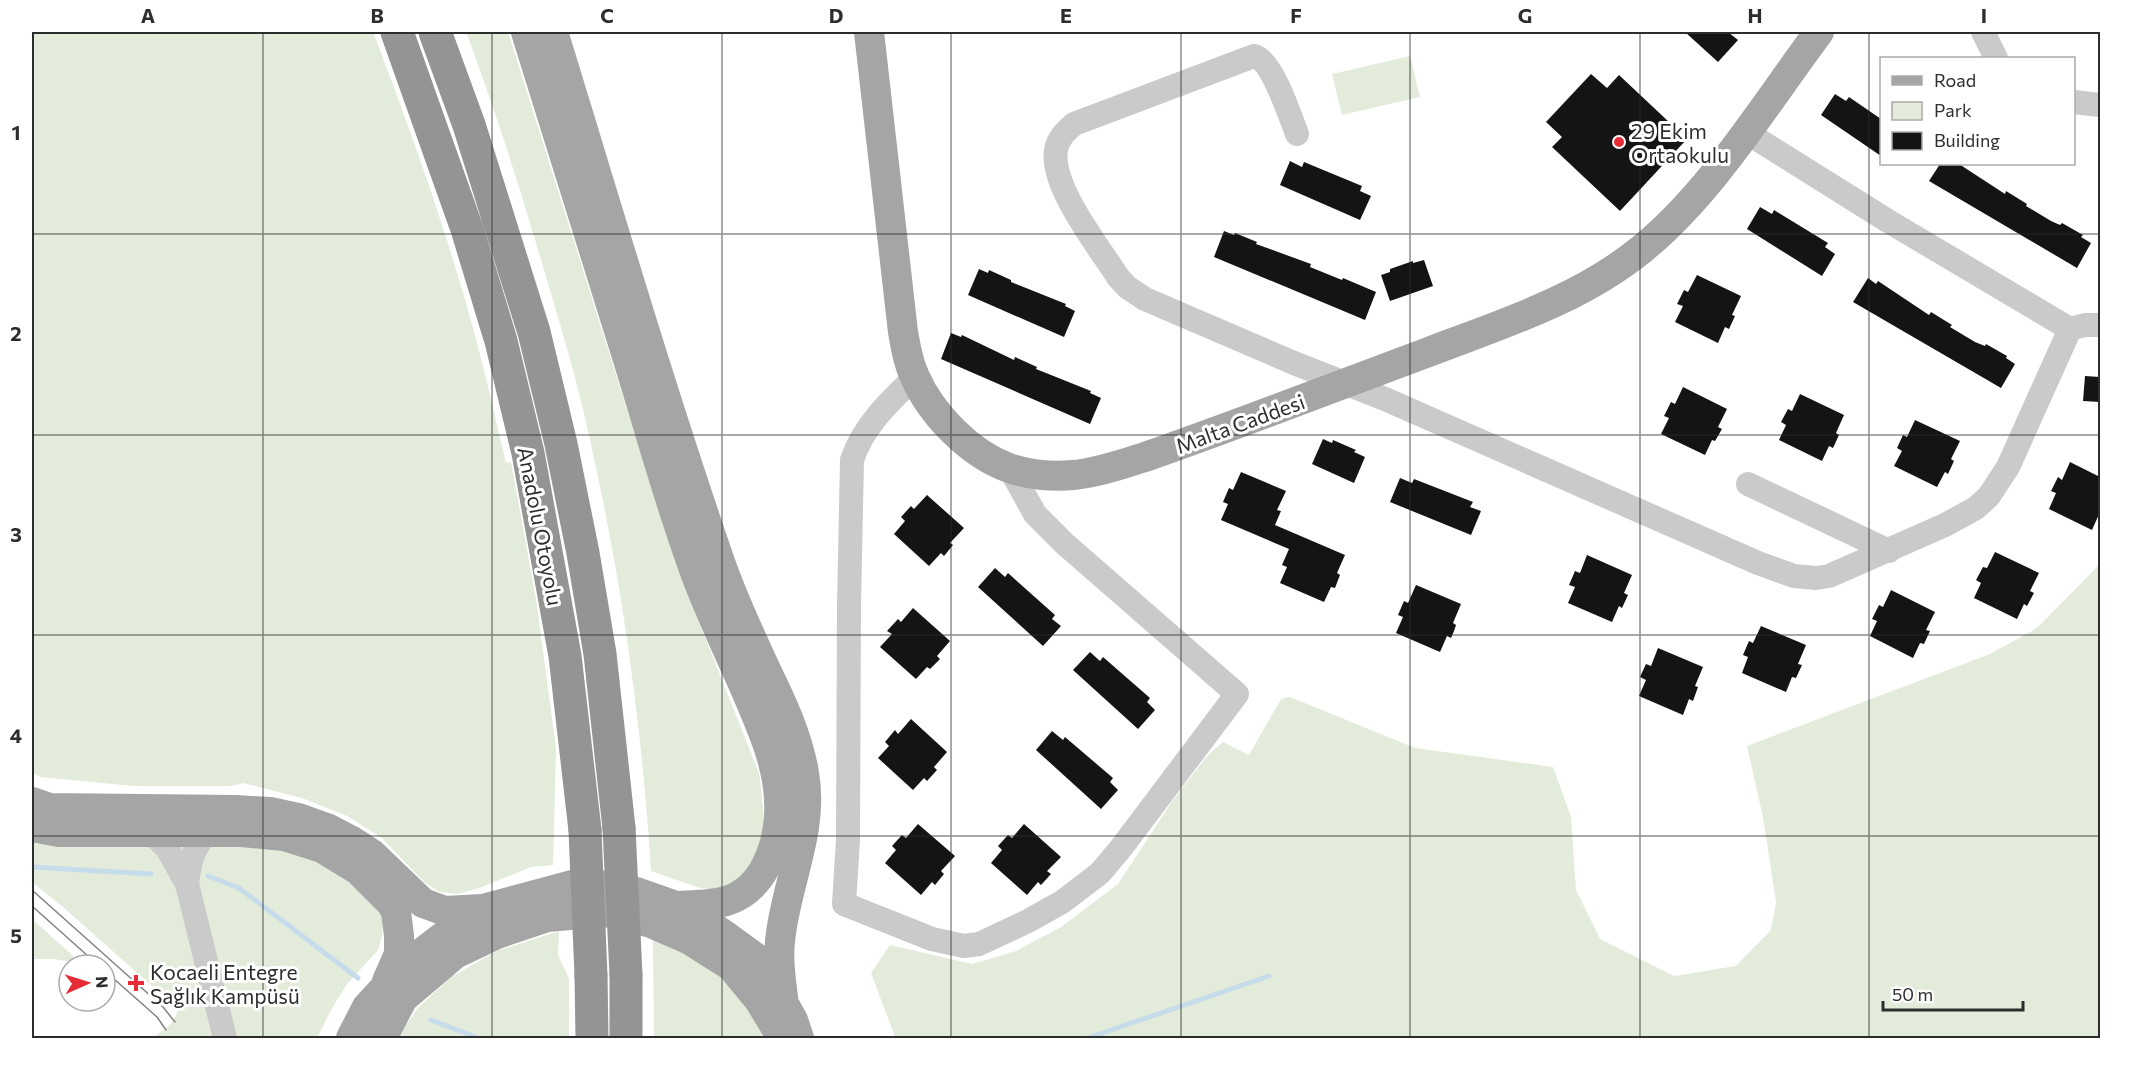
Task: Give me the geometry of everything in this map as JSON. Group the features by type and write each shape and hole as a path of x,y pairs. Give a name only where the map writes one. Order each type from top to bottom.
{"highway":[{"name":"Anadolu Otoyolu","path":"397,32 467,229 501,341 528,453 565,656 585,830 592,1038"},
{"name":"Anadolu Otoyolu","path":"435,32 469,125 534,332 561,444 583,553 600,654 619,828 626,975 626,1038"}],"main road":[{"path":"526,32 668,494 700,586 763,731 779,785 779,816 775,844 767,865 757,881 746,891 729,900 675,906"},
{"path":"553,32 704,515 738,609 783,706 798,745 805,775 806,806 804,834 780,936 779,964 784,1005"},
{"name":"Malta Caddesi","path":"867,33 903,332 907,356 915,377 929,403 956,435 992,460 1010,468 1034,474 1073,475 1116,466 1251,420 1522,317 1557,302 1600,278 1642,249 1665,229 1746,132 1819,32"},
{"path":"32,802 49,808 236,810 270,812 298,818 329,829 352,841 372,854 423,903 445,911 483,909 576,884 611,886 687,910 760,961 793,1020 799,1038"},
{"path":"32,827 59,832 242,832 284,836 322,848 358,870 396,911 399,954 382,992"},
{"path":"351,1038 367,1007 405,966 483,909"},
{"path":"382,1038 403,998 455,954 496,934 547,916 605,912 651,923 690,940 731,966 759,1000 783,1038"}],"street":[{"path":"1983,32 1996,57"},
{"path":"1297,134 1269,68 1259,57 1254,56 1074,123 1060,140 1056,159 1065,194 1118,277 1145,299 1794,576 1816,578 1828,576 1889,551 1960,518 1989,496 2008,466 2070,329"},
{"path":"2075,102 2100,105"},
{"path":"1746,132 1888,221 2070,329 2085,325 2100,325"},
{"path":"915,377 892,399 863,435 852,460 848,616 848,840 844,904 932,939 964,945 979,944 1028,921 1062,903 1100,873 1237,694 1045,525 1035,514 1010,468"},
{"path":"1748,484 1889,551"},
{"path":"150,832 167,848 187,884 225,1038"},
{"path":"187,884 190,862 197,843 208,832"}],"green space":[{"path":"32,32 373,32 442,225 477,343 506,463 511,462 536,599 556,748 553,865 531,867 459,894 440,892 424,882 382,838 347,816 302,798 243,783 231,786 134,786 40,777 32,772"},
{"path":"466,32 508,32 675,562 759,773 764,821 760,858 747,873 720,890 700,888 651,871 642,762 629,654 612,546 590,440 572,365 528,216"},
{"path":"1410,56 1420,97 1342,115 1332,74"},
{"path":"2100,564 2100,1038 894,1038 871,973 890,945 972,964 1016,951 1061,927 1118,884 1173,800 1208,755 1223,742 1249,755 1281,699 1290,697 1415,748 1553,767 1571,817 1576,890 1600,939 1674,976 1736,966 1771,930 1776,902 1763,817 1747,746 1990,654 2040,625"},
{"path":"32,843 285,846 350,879 377,905 383,918 382,936 378,950 347,984 317,1038 151,1038 168,1026 178,1009 117,953 32,882"},
{"path":"32,919 70,953 57,953 57,960 32,959"},
{"path":"559,931 558,955 569,978 569,1038 397,1038 417,1009 451,977 497,951"},
{"path":"653,939 694,956 725,978 746,1002 768,1038 654,1038"}],"building":[{"path":"1685,32 1728,32 1738,40 1718,62"},
{"path":"1591,74 1607,88 1619,75 1687,139 1620,211 1552,147 1562,137 1546,122"},
{"path":"1835,94 1846,101 1849,97 1880,118 1880,155 1821,115"},
{"path":"1290,161 1302,167 1304,162 1362,186 1360,191 1371,196 1360,220 1280,185"},
{"path":"1939,165 1961,165 2005,194 2006,191 2051,221 2060,225 2062,223 2083,235 2081,237 2091,243 2077,268 1929,181"},
{"path":"1760,207 1772,214 1774,210 1828,243 1825,247 1835,254 1822,276 1747,229"},
{"path":"1224,231 1234,235 1235,233 1257,242 1256,244 1311,264 1310,267 1376,292 1365,320 1214,257"},
{"path":"1424,260 1433,286 1390,301 1381,275 1390,272 1390,269 1413,261 1413,263"},
{"path":"979,269 988,273 989,270 1011,282 1066,304 1065,306 1075,311 1064,337 968,295"},
{"path":"1697,275 1741,296 1732,315 1735,316 1729,329 1725,327 1718,343 1675,322 1683,306 1677,304 1684,290 1688,292"},
{"path":"1868,278 1876,284 1878,281 1929,315 1931,312 1975,342 1985,346 1986,344 2007,356 2006,358 2015,364 2001,388 1853,302"},
{"path":"951,333 961,337 962,335 1014,360 1015,357 1037,367 1036,369 1091,391 1090,393 1101,398 1090,424 941,359"},
{"path":"2085,376 2100,377 2100,402 2083,401"},
{"path":"1683,387 1727,409 1718,427 1722,429 1715,441 1712,440 1705,455 1661,434 1669,418 1664,416 1671,402 1675,404"},
{"path":"1800,394 1844,415 1836,433 1839,435 1833,448 1829,446 1822,461 1779,440 1786,425 1781,422 1788,409 1792,411"},
{"path":"1915,420 1960,441 1951,459 1954,461 1948,474 1945,472 1937,487 1894,466 1902,451 1897,448 1903,435 1907,437"},
{"path":"1323,439 1332,443 1333,440 1356,450 1354,452 1365,457 1354,483 1312,464"},
{"path":"2070,462 2100,477 2100,512 2092,530 2049,509 2056,493 2051,491 2058,477 2062,480"},
{"path":"1241,472 1286,491 1277,510 1281,511 1275,525 1345,555 1337,573 1340,575 1335,588 1331,587 1324,602 1280,583 1287,567 1282,565 1289,549 1221,520 1228,504 1223,502 1229,488 1233,490"},
{"path":"1400,478 1412,483 1414,479 1473,502 1470,507 1481,511 1471,535 1390,502"},
{"path":"927,495 964,528 950,543 953,545 944,556 941,553 929,566 894,534 905,521 901,517 911,506 914,509"},
{"path":"1995,552 2039,573 2030,591 2034,593 2027,606 2024,604 2017,619 1974,598 1981,583 1976,580 1983,567 1987,568"},
{"path":"1587,555 1632,575 1624,593 1628,595 1622,608 1619,606 1612,622 1568,603 1575,587 1569,585 1575,571 1580,573"},
{"path":"995,568 1005,577 1008,573 1055,615 1052,619 1061,626 1043,646 978,587"},
{"path":"1416,585 1461,604 1453,623 1456,625 1451,638 1447,636 1440,652 1396,633 1403,617 1398,615 1404,601 1408,603"},
{"path":"1891,590 1935,612 1926,630 1930,631 1924,644 1920,643 1913,658 1870,636 1877,621 1872,619 1879,605 1883,607"},
{"path":"913,608 950,641 937,656 940,659 930,669 927,667 916,679 880,647 892,634 887,631 898,619 901,622"},
{"path":"1761,626 1806,645 1798,664 1802,665 1796,678 1792,677 1786,692 1742,673 1748,657 1743,655 1749,641 1753,643"},
{"path":"1658,648 1703,667 1695,686 1698,687 1693,701 1689,699 1683,715 1639,696 1646,680 1640,677 1646,664 1651,666"},
{"path":"1090,652 1100,661 1103,657 1150,698 1147,702 1155,710 1138,729 1073,670"},
{"path":"911,719 947,752 934,767 937,770 927,781 924,778 913,790 878,758 889,746 885,742 895,730 898,734"},
{"path":"1052,731 1063,740 1065,737 1113,778 1110,782 1118,790 1101,809 1036,750"},
{"path":"918,824 955,856 941,871 944,874 935,885 932,882 921,895 885,863 896,850 892,846 902,835 906,838"},
{"path":"1024,824 1061,857 1047,871 1051,874 1041,885 1038,882 1027,895 991,863 1002,850 998,846 1008,835 1012,838"}],"waterway":[{"path":"32,867 151,874"},
{"path":"208,876 239,888 358,978"},
{"path":"1088,1038 1269,976"},
{"path":"431,1020 478,1038"}],"tram line":[{"path":"32,890 163,1007 175,1022"},
{"path":"32,906 85,953"},
{"path":"117,982 157,1017 166,1030"}],"place":[{"name":"29 Ekim Ortaokulu","path":"1619,142"},
{"name":"Kocaeli Entegre Sağlık Kampüsü","path":"136,983"}]}
